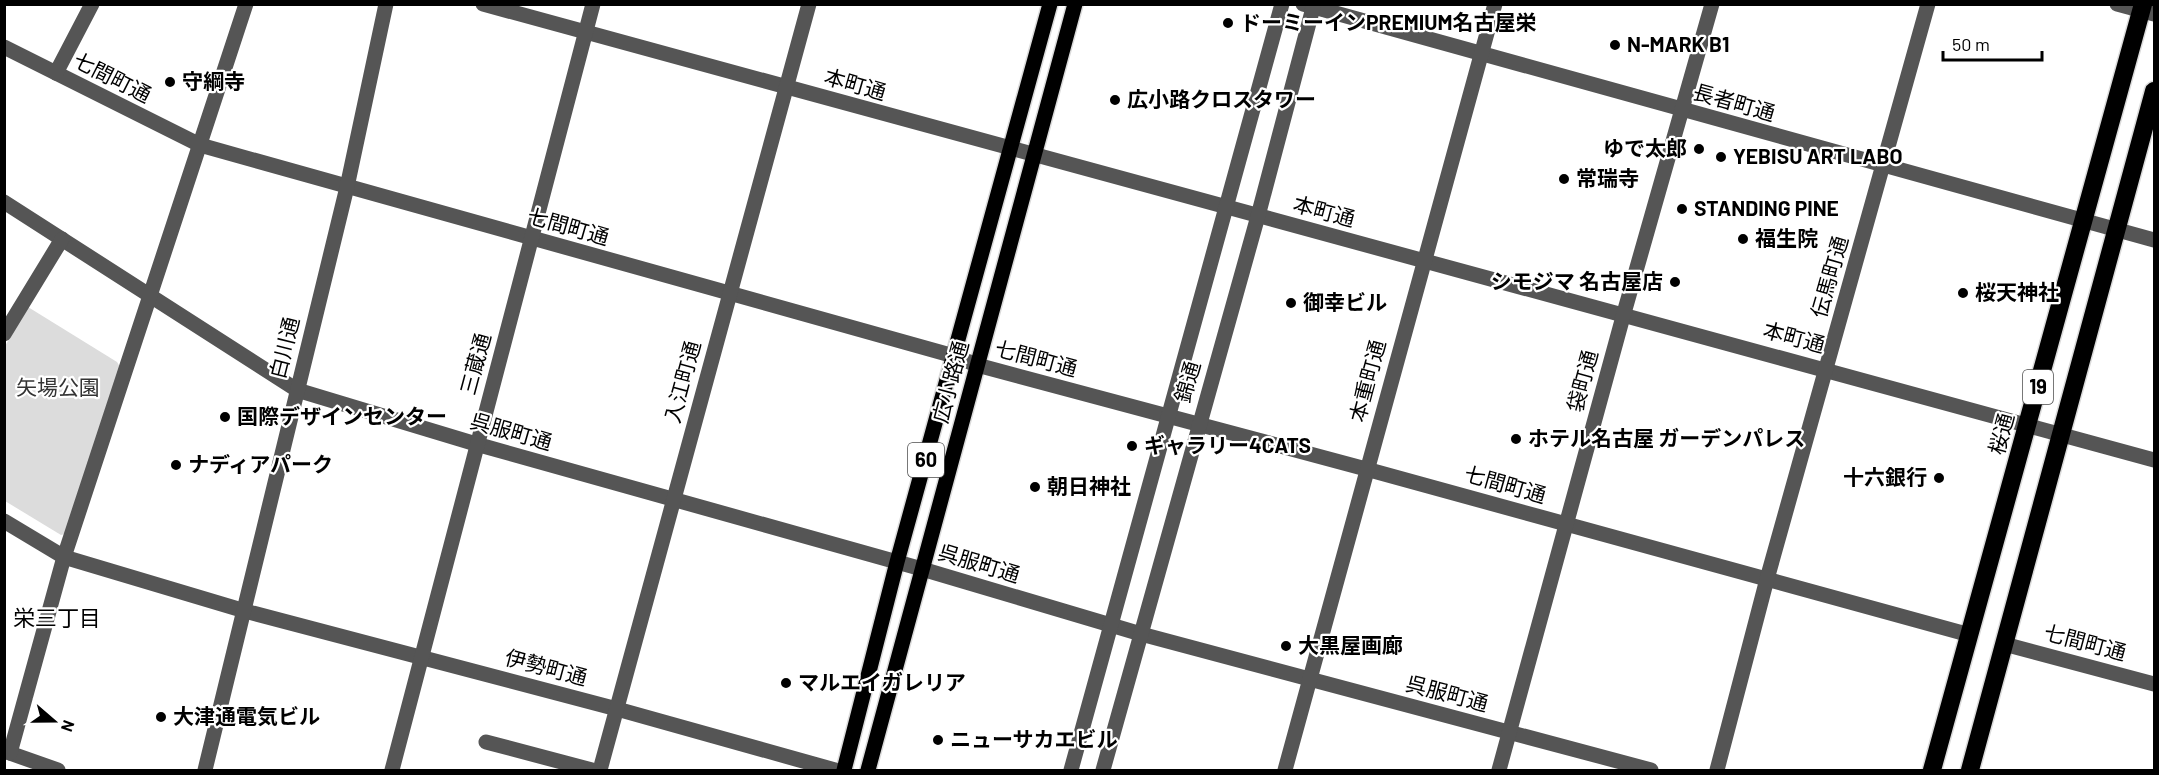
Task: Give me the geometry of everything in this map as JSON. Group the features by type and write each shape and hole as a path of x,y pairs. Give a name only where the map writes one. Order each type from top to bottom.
{"highway":[{"name":"桜通","path":"1932,771 2084,221 2147,10"},
{"name":"19","path":"1970,771 2154,91"}],"main road":[{"name":"広小路通","path":"844,771 897,562 1050,4"},
{"name":"広小路通","path":"868,771 1075,4"}],"street":[{"path":"56,74 92,4"},
{"path":"58,771 7,752 64,557 246,4"},
{"name":"白川通","path":"205,771 347,187 386,4"},
{"name":"本町通","path":"483,4 1010,150 1624,313 2154,460"},
{"name":"三蔵通","path":"392,771 593,4"},
{"name":"入江町通","path":"600,771 808,4"},
{"name":"錦通","path":"1071,771 1282,4"},
{"name":"本重町通","path":"1285,771 1495,4"},
{"name":"袋町通","path":"1499,771 1624,313 1712,4"},
{"name":"伝馬町通","path":"1717,771 1767,579 1928,4"},
{"path":"2117,4 2147,10"},
{"name":"錦通","path":"1103,771 1198,424 1258,216 1310,5"},
{"name":"長者町通","path":"1310,5 1883,167 2154,240"},
{"name":"七間町通","path":"4,47 200,145 954,356 977,366 1366,469 1970,635"},
{"name":"呉服町通","path":"4,202 297,390 476,444 922,569 1110,626 1652,771"},
{"path":"5,331 62,239"},
{"name":"伊勢町通","path":"4,521 64,557 245,610 617,709 835,771"},
{"name":"七間町通","path":"2004,644 2154,684"},
{"path":"486,742 592,771"}],"green space":[{"name":"矢場公園","path":"28,307 117,362 120,367 68,533 61,535 5,501 5,346"}],"place":[{"name":"ドーミーインPREMIUM名古屋栄","path":"1228,23"},
{"name":"N-MARK B1","path":"1615,45"},
{"name":"守綱寺","path":"170,82"},
{"name":"広小路クロスタワー","path":"1115,100"},
{"name":"ゆで太郎","path":"1699,149"},
{"name":"YEBISU ART LABO","path":"1721,157"},
{"name":"常瑞寺","path":"1564,179"},
{"name":"STANDING PINE","path":"1682,209"},
{"name":"福生院","path":"1743,239"},
{"name":"シモジマ 名古屋店","path":"1675,282"},
{"name":"桜天神社","path":"1963,293"},
{"name":"御幸ビル","path":"1291,303"},
{"name":"国際デザインセンター","path":"225,417"},
{"name":"ホテル名古屋 ガーデンパレス","path":"1516,439"},
{"name":"ギャラリー4CATS","path":"1132,446"},
{"name":"ナディアパーク","path":"176,465"},
{"name":"十六銀行","path":"1939,478"},
{"name":"朝日神社","path":"1035,487"},
{"name":"大黒屋画廊","path":"1286,646"},
{"name":"マルエイガレリア","path":"786,683"},
{"name":"大津通電気ビル","path":"161,717"},
{"name":"ニューサカエビル","path":"938,740"}],"district":[{"name":"栄三丁目","path":"57,618"}]}
